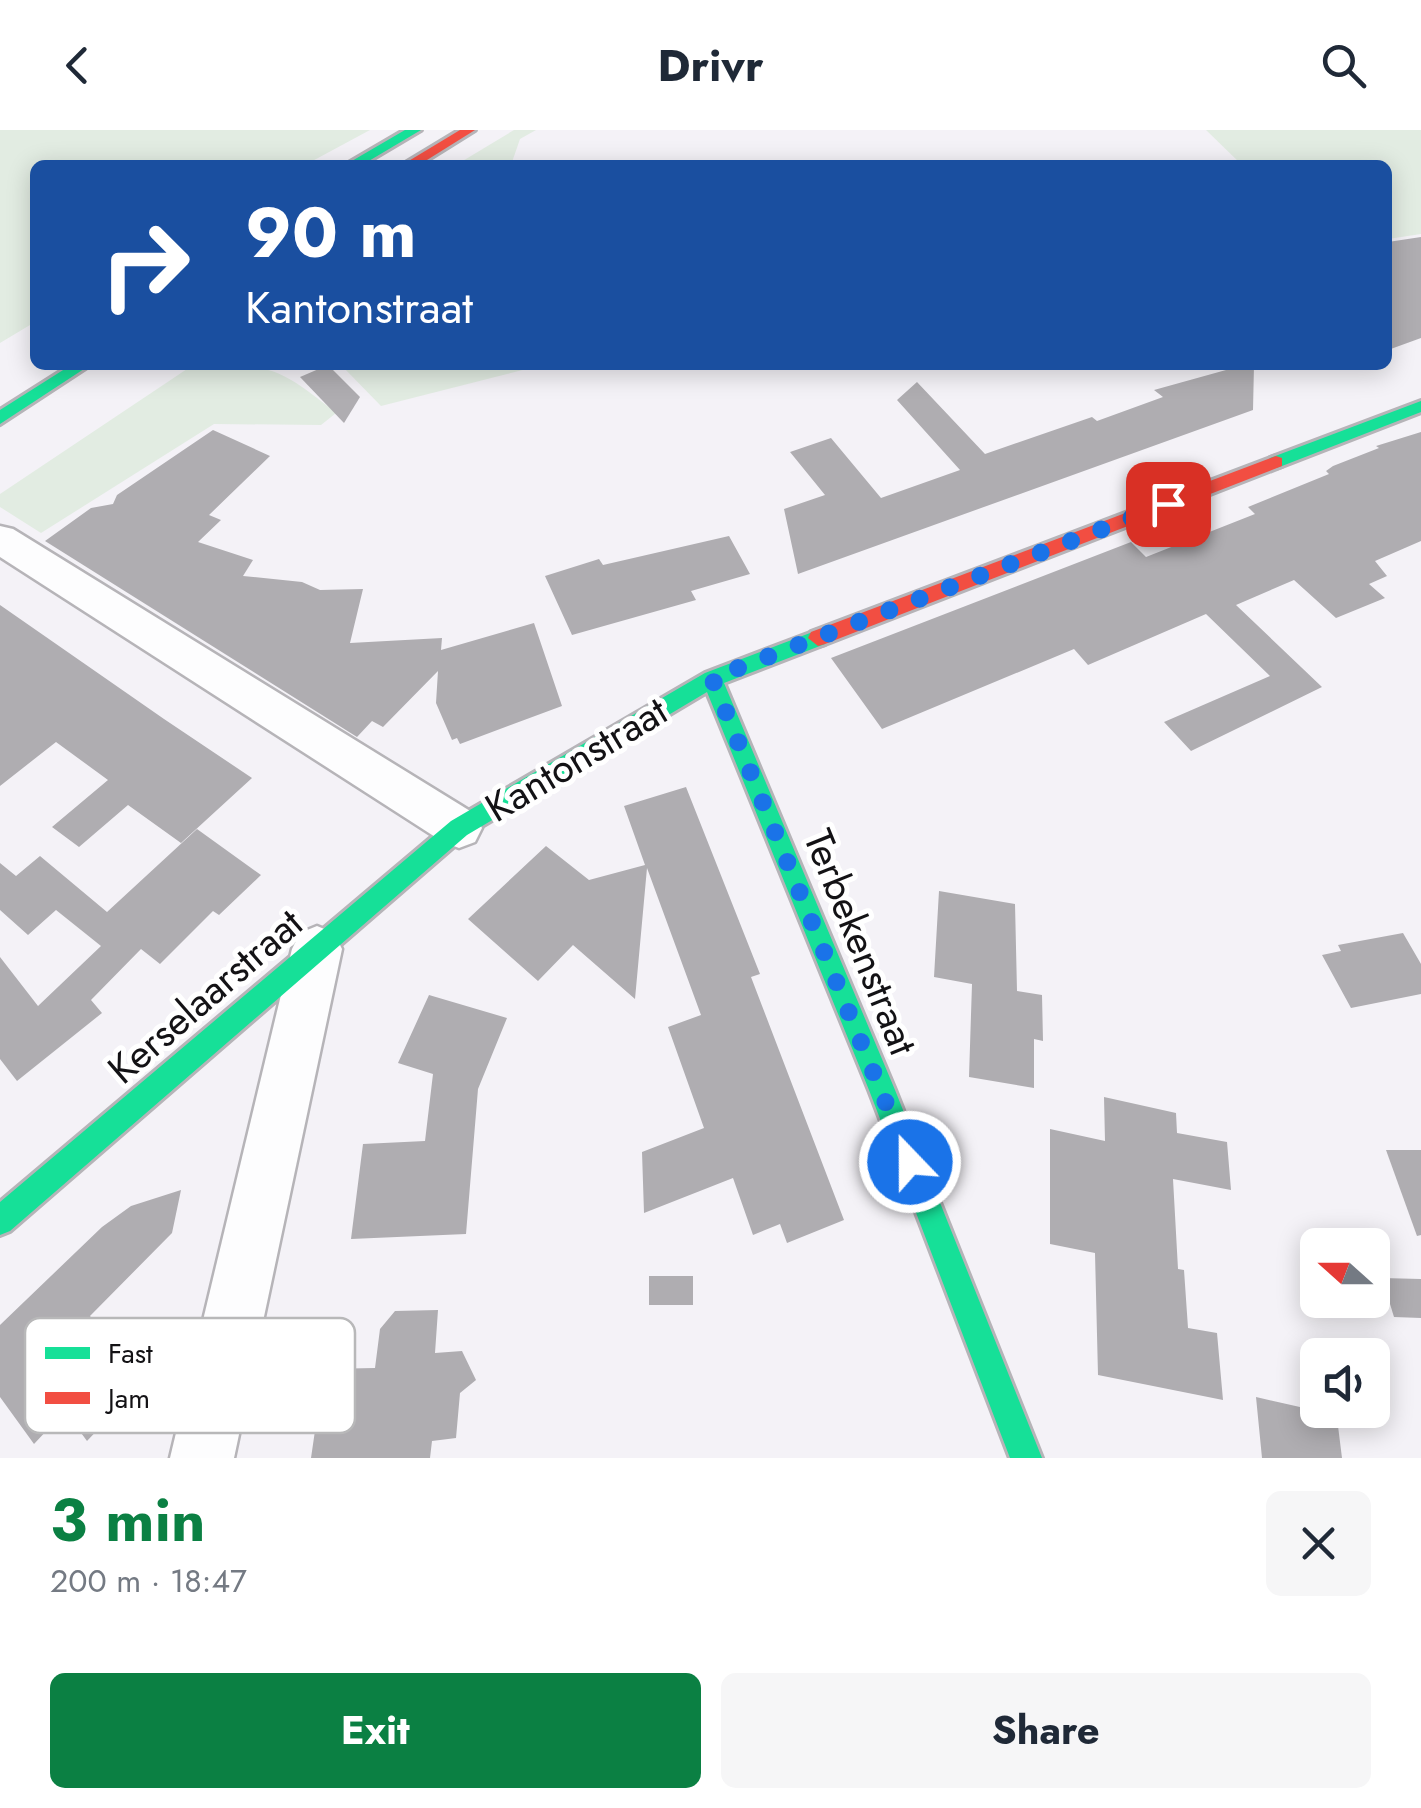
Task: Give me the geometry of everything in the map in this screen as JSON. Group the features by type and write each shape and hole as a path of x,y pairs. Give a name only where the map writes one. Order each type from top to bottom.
{"main road":[{"path":"361,160 415,130"},
{"path":"418,160 469,130"},
{"path":"0,418 74,370"},
{"name":"Kantonstraat","path":"459,828 712,678 1421,406"},
{"name":"Terbekenstraat","path":"712,678 896,1126 1026,1458"},
{"name":"Kerselaarstraat","path":"0,1221 459,828"}],"street":[{"name":"Kantonstraat","path":"0,539 459,828"},
{"path":"234,1318 317,950"},
{"path":"202,1458 208,1433"}],"shaded area":[{"path":"0,130 370,130 314,160 30,160 30,325 0,343"},
{"path":"514,130 536,130 520,139 513,160 464,160"},
{"path":"1206,130 1421,130 1421,234 1392,238 1392,160 1237,160"},
{"path":"186,370 270,371 299,385 336,413 321,425 214,424 41,533 0,507 0,494"},
{"path":"346,370 522,370 381,406"}],"building":[{"path":"1421,237 1421,338 1392,349 1392,241"},
{"path":"316,370 333,370 360,397 344,423 300,377"},
{"path":"1226,370 1254,370 1253,410 798,574 784,509 825,495 790,452 831,438 881,498 960,470 897,400 917,382 985,454 1163,397 1154,390"},
{"path":"213,430 270,456 209,515 221,520 198,542 253,560 243,576 302,582 320,590 363,589 350,643 442,638 441,650 534,623 562,706 460,744 457,738 452,740 436,703 438,671 383,727 372,721 357,737 45,541 91,508 113,504 117,495"},
{"path":"1421,432 1421,541 1375,561 1387,576 1369,584 1385,598 1336,618 1294,580 1236,605 1322,687 1191,751 1164,722 1270,676 1206,614 1088,665 1074,649 882,729 831,658 1131,542 1146,557 1255,514 1248,507 1329,474 1326,471 1333,466 1379,448 1376,446"},
{"path":"729,536 750,574 691,591 696,600 572,635 545,576 599,559 603,565"},
{"path":"0,605 252,778 181,843 128,805 79,847 52,827 108,780 56,742 0,786"},
{"path":"686,787 760,974 751,977 844,1220 787,1243 780,1224 753,1235 733,1178 644,1213 642,1152 704,1128 668,1027 701,1015 647,868 635,999 573,945 538,981 468,919 546,846 589,880 645,865 624,806"},
{"path":"197,829 261,875 219,915 213,911 160,964 141,949 91,1000 102,1013 17,1081 0,1059 0,957 38,1006 101,946 56,910 28,935 0,910 0,863 16,876 40,856 107,912"},
{"path":"939,891 1015,904 1017,991 1042,995 1043,1041 1034,1039 1034,1088 969,1077 972,984 934,977"},
{"path":"1403,933 1421,964 1421,994 1351,1008 1322,955 1341,951 1338,945"},
{"path":"429,995 507,1018 478,1089 466,1234 351,1239 363,1144 425,1141 433,1074 398,1063"},
{"path":"1104,1097 1176,1113 1177,1133 1227,1142 1231,1190 1173,1179 1178,1269 1184,1270 1188,1328 1217,1333 1223,1400 1098,1375 1095,1253 1050,1244 1050,1129 1105,1141"},
{"path":"1386,1150 1421,1150 1421,1235 1417,1236"},
{"path":"181,1190 172,1233 92,1318 25,1318 25,1432 0,1397 0,1325 102,1227 131,1206"},
{"path":"649,1276 693,1276 693,1305 649,1305"},
{"path":"1390,1278 1421,1279 1421,1318 1394,1317"},
{"path":"438,1310 435,1353 462,1351 476,1380 460,1393 456,1438 432,1441 430,1458 311,1458 315,1433 355,1433 355,1368 375,1368 380,1329 395,1311"},
{"path":"1256,1397 1300,1407 1300,1428 1338,1428 1342,1458 1262,1458"},
{"path":"26,1433 44,1433 34,1444"}],"traffic: fast":[{"path":"361,160 415,130"},
{"path":"0,418 74,370"},
{"path":"1276,462 1421,406"},
{"path":"0,1221 459,828 712,679 818,638"},
{"path":"712,679 882,1090 1026,1458"}],"traffic: jam":[{"path":"418,160 469,130"},
{"path":"818,638 1276,462"}],"route":[{"path":"910,1162 712,678 1168,504"}]}
